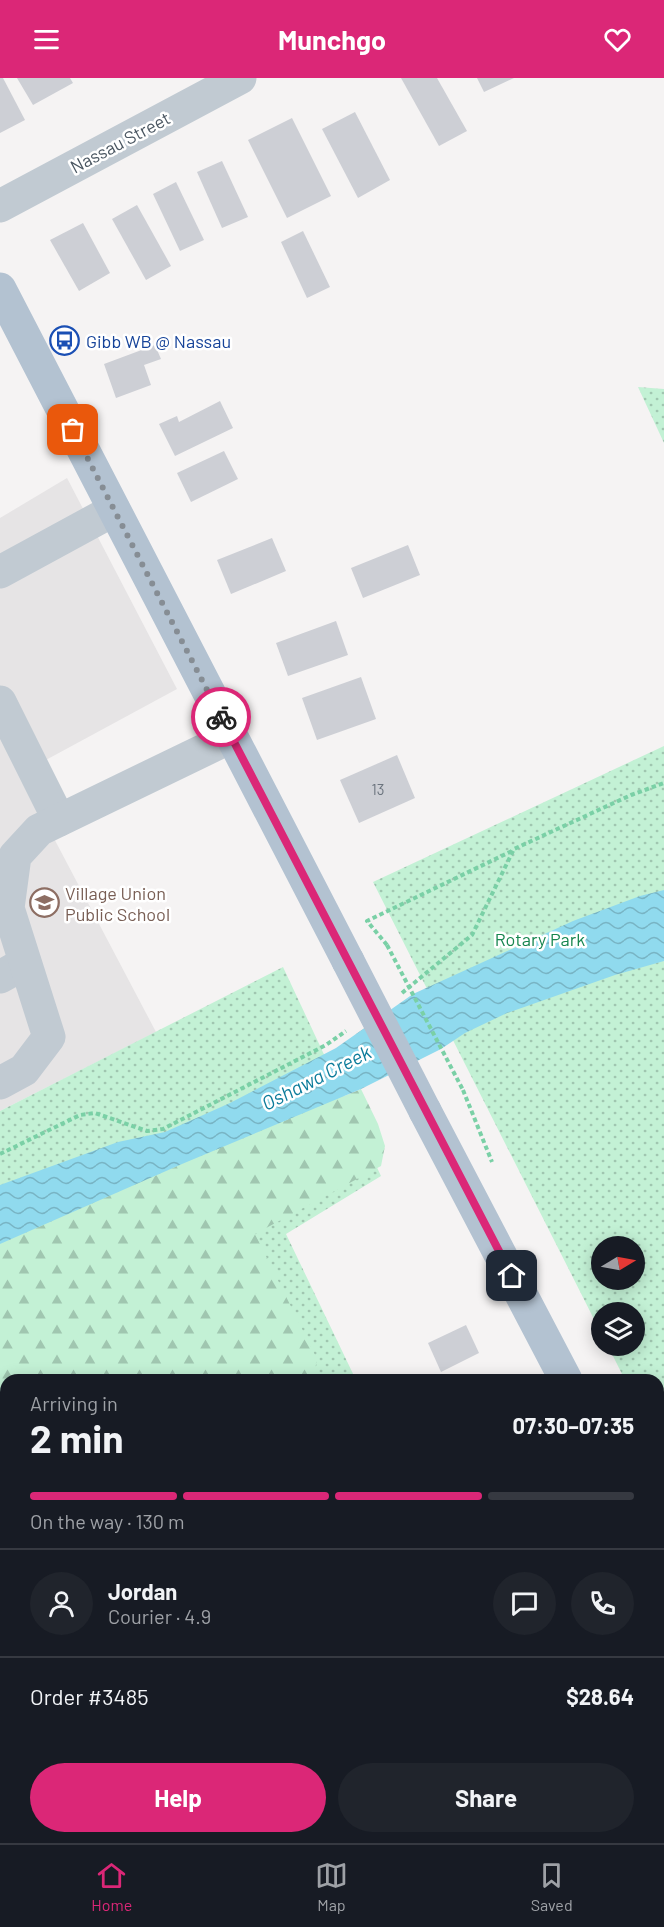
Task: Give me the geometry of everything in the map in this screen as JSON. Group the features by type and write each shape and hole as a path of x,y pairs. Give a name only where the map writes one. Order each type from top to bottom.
{"main road":[{"path":"0,289 563,1374"}],"street":[{"name":"Nassau Street","path":"0,206 240,78"},
{"path":"0,572 114,510"},
{"path":"0,702 59,820"},
{"path":"0,1083 24,1071 49,1036 12,970 8,908 15,856 39,830 231,737"}],"path":[{"path":"463,1090 387,945 367,921 514,849 631,795 664,783"},
{"path":"411,987 472,935 514,849"},
{"path":"0,1154 80,1115 95,1113 147,1131 163,1129 326,1045"}],"shaded area":[{"name":"Village Union Public School","path":"67,478 177,689 20,774 156,1032 0,1111 0,518"}],"green space":[{"path":"638,387 664,389 664,443"},
{"name":"Rotary Park","path":"664,746 664,1374 622,1374 613,1356 645,1356 645,1302 591,1302 591,1313 373,882"},
{"path":"283,967 381,1176 286,1234 353,1374 0,1374 0,1111"},
{"path":"361,1089 378,1124 385,1146 381,1166 255,1234 317,1359 314,1374 0,1374 0,1244"}],"water":[{"name":"Oshawa Creek","path":"664,890 664,961 615,975 507,1013 361,1089 0,1244 0,1185 118,1142 165,1132 230,1103 336,1048 413,994 573,921 640,896"}],"building":[{"path":"0,78 3,78 25,120 0,133"},
{"path":"17,78 70,78 73,83 33,105"},
{"path":"401,78 437,78 467,131 439,146"},
{"path":"477,78 514,78 484,92"},
{"path":"355,112 390,180 358,198 322,129"},
{"path":"292,118 331,196 287,218 248,140"},
{"path":"222,161 248,217 222,228 197,172"},
{"path":"176,182 204,240 180,251 153,194"},
{"path":"137,205 171,266 146,280 112,219"},
{"path":"83,223 110,273 79,291 50,240"},
{"path":"303,231 330,287 307,298 281,242"},
{"path":"155,345 161,359 144,365 151,385 116,398 104,364"},
{"path":"220,401 233,428 175,456 159,424 177,416 179,422"},
{"path":"224,451 238,479 191,502 177,473"},
{"path":"272,538 286,571 231,594 217,560"},
{"path":"408,545 420,575 363,598 351,568"},
{"path":"336,621 348,655 288,676 276,643"},
{"path":"361,677 376,719 317,740 302,698"},
{"path":"397,755 415,798 359,823 340,780"},
{"path":"466,1325 479,1353 441,1372 428,1343"}],"way so far":[{"path":"73,430 221,717"}],"place":[{"name":"Gibb WB @ Nassau","path":"65,341"},
{"name":"Village Union Public School","path":"44,903"}],"route":[{"path":"221,717 512,1276"}]}
